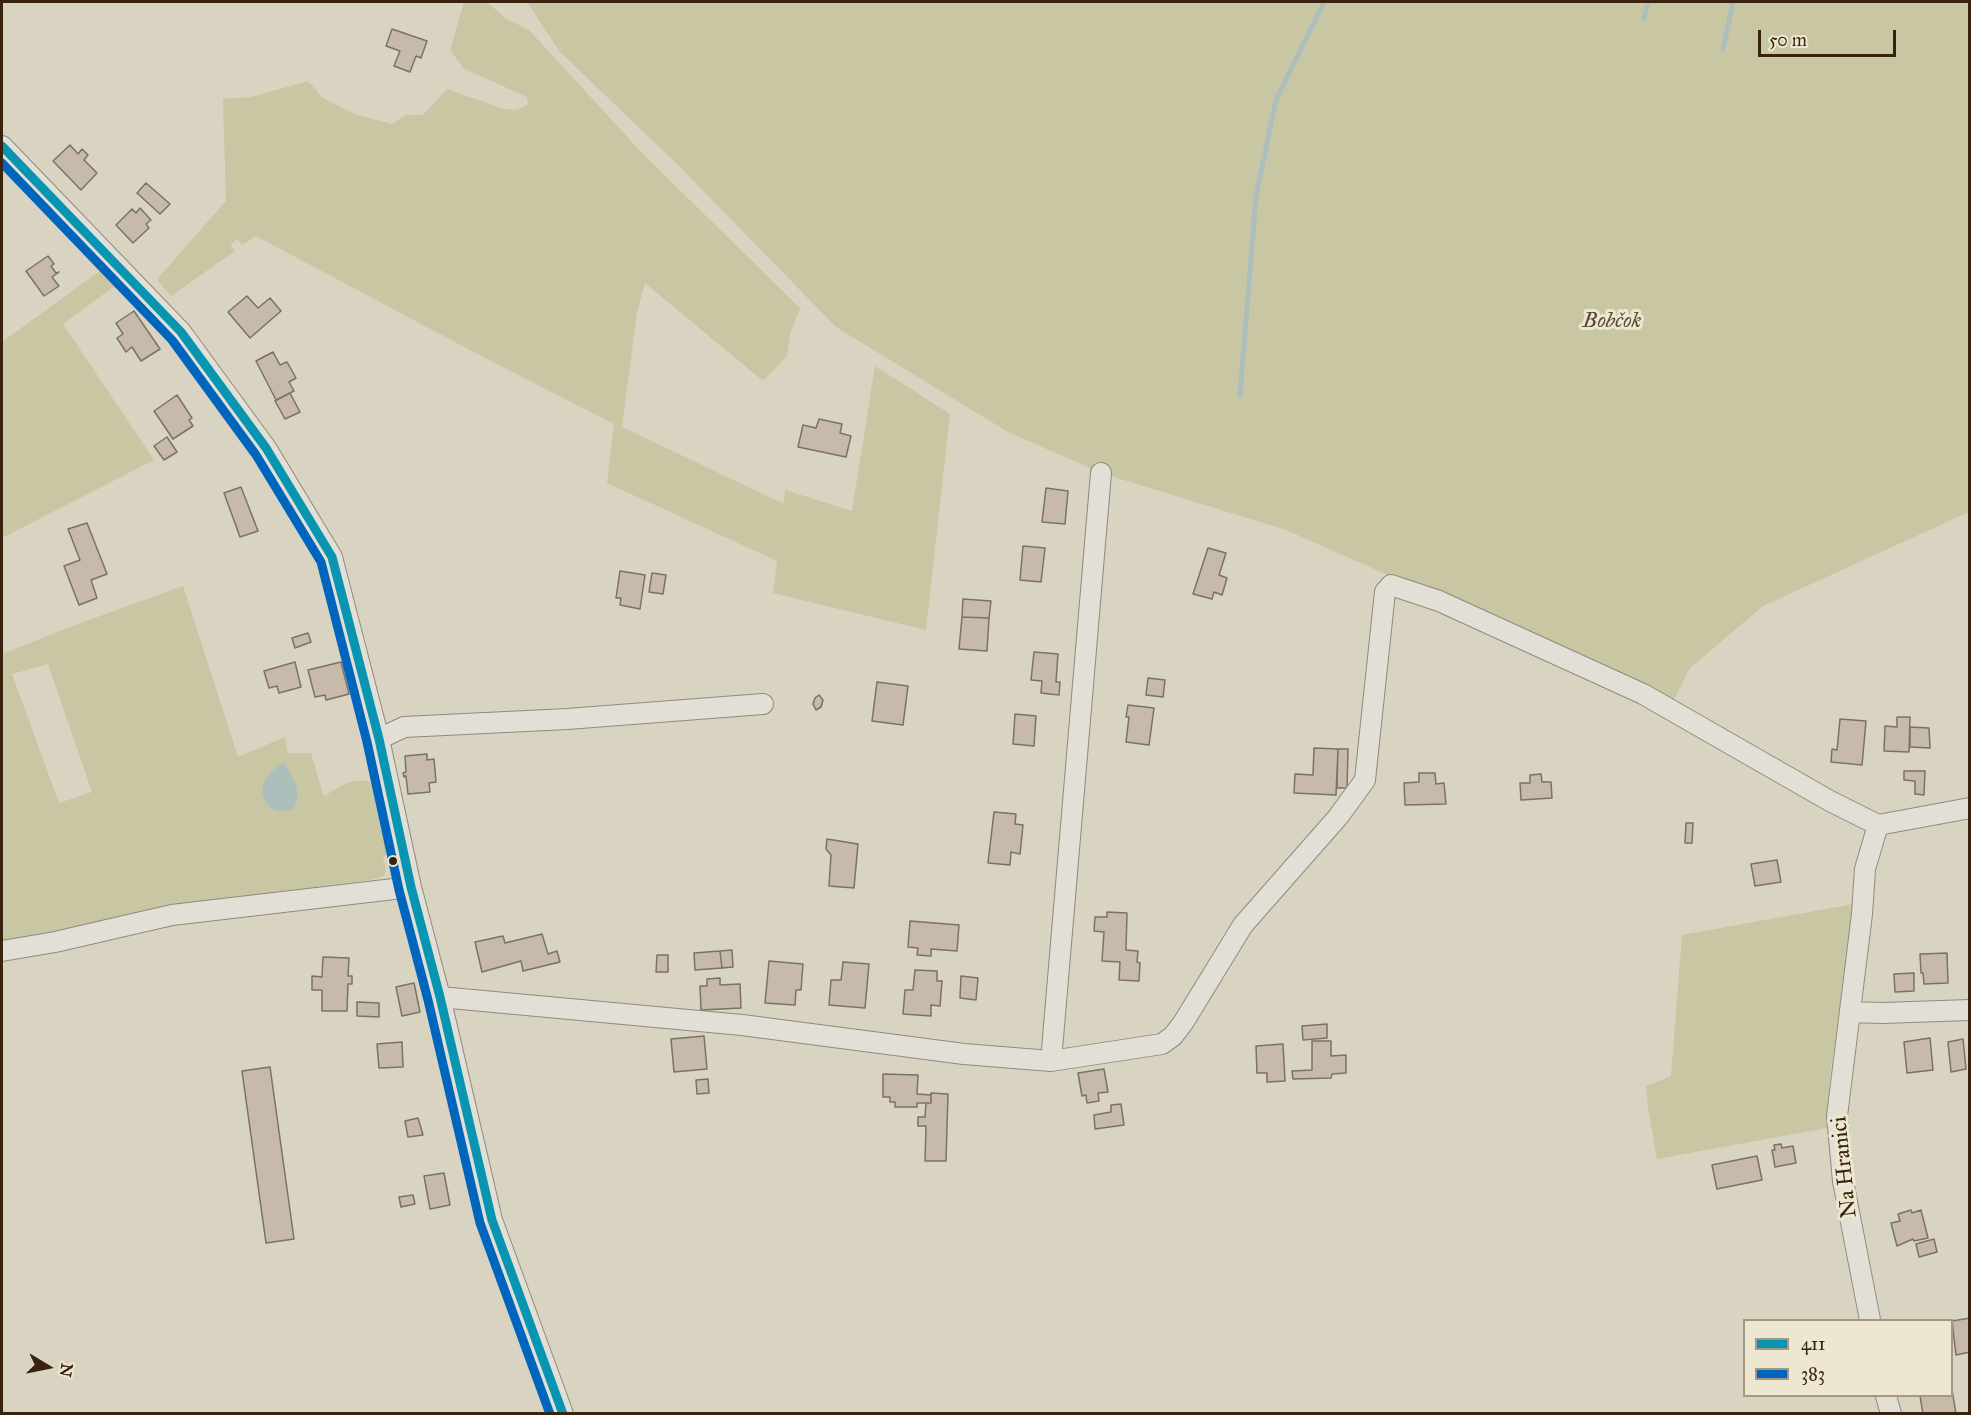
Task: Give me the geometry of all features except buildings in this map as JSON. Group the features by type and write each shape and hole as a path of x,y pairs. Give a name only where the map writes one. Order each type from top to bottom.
{"street":[{"path":"2,146 181,332 266,448 332,557 379,738 411,887 440,997 492,1220 563,1413"},
{"path":"1051,1061 1101,473"},
{"path":"440,997 742,1025 964,1054 1051,1061 1162,1044 1173,1036 1243,925 1338,817 1365,780 1385,592 1391,585 1439,601 1643,694 1830,801 1878,825 1970,808"},
{"path":"379,738 404,727 601,717 763,704"},
{"name":"Na Hranici","path":"1870,1319 1843,1181 1837,1116 1862,914 1865,869 1878,825"},
{"path":"2,951 55,942 172,915 411,887"},
{"path":"1850,1012 1970,1010"},
{"path":"1887,1397 1891,1413"}],"green space":[{"path":"464,2 487,2 505,18 529,30 644,155 800,308 790,334 787,356 763,381 645,283 637,312 622,427 784,504 785,490 852,511 875,366 950,414 926,630 773,593 777,561 607,483 614,424 256,236 242,245 237,239 230,245 235,251 171,296 158,281 159,277 226,201 223,99 251,97 308,81 323,98 357,115 392,124 406,115 423,115 447,89 504,109 516,110 528,104 527,97 463,68 450,50"},
{"name":"Bobčok","path":"527,2 1969,2 1969,512 1763,606 1690,668 1673,701 1286,530 1101,473 1008,432 836,327 676,163 560,52"},
{"path":"108,265 123,280 63,324 154,460 2,538 2,342"},
{"path":"183,586 238,757 285,737 288,753 311,753 324,797 336,788 352,782 367,781 373,784 379,790 391,851 383,857 385,874 380,878 369,880 135,912 121,920 2,955 2,654","holes":["48,664 92,792 59,803 12,674"]},
{"path":"1854,904 1829,1084 1827,1128 1657,1159 1646,1086 1671,1076 1682,935"}],"shaded area":[{"path":"280,764 285,764 291,775 298,797 294,808 277,811 268,805 262,790 265,779"}],"waterway":[{"path":"1240,395 1256,196 1276,100 1324,2"},
{"path":"1644,18 1648,2"},
{"path":"1723,49 1733,2"}],"transit line":[{"name":"411","path":"2,146 181,332 266,448 332,557 379,739 411,887 440,997 492,1220 563,1414"},
{"name":"383","path":"2,163 172,340 256,455 321,562 367,742 399,890 428,1000 480,1223 550,1414"}]}
